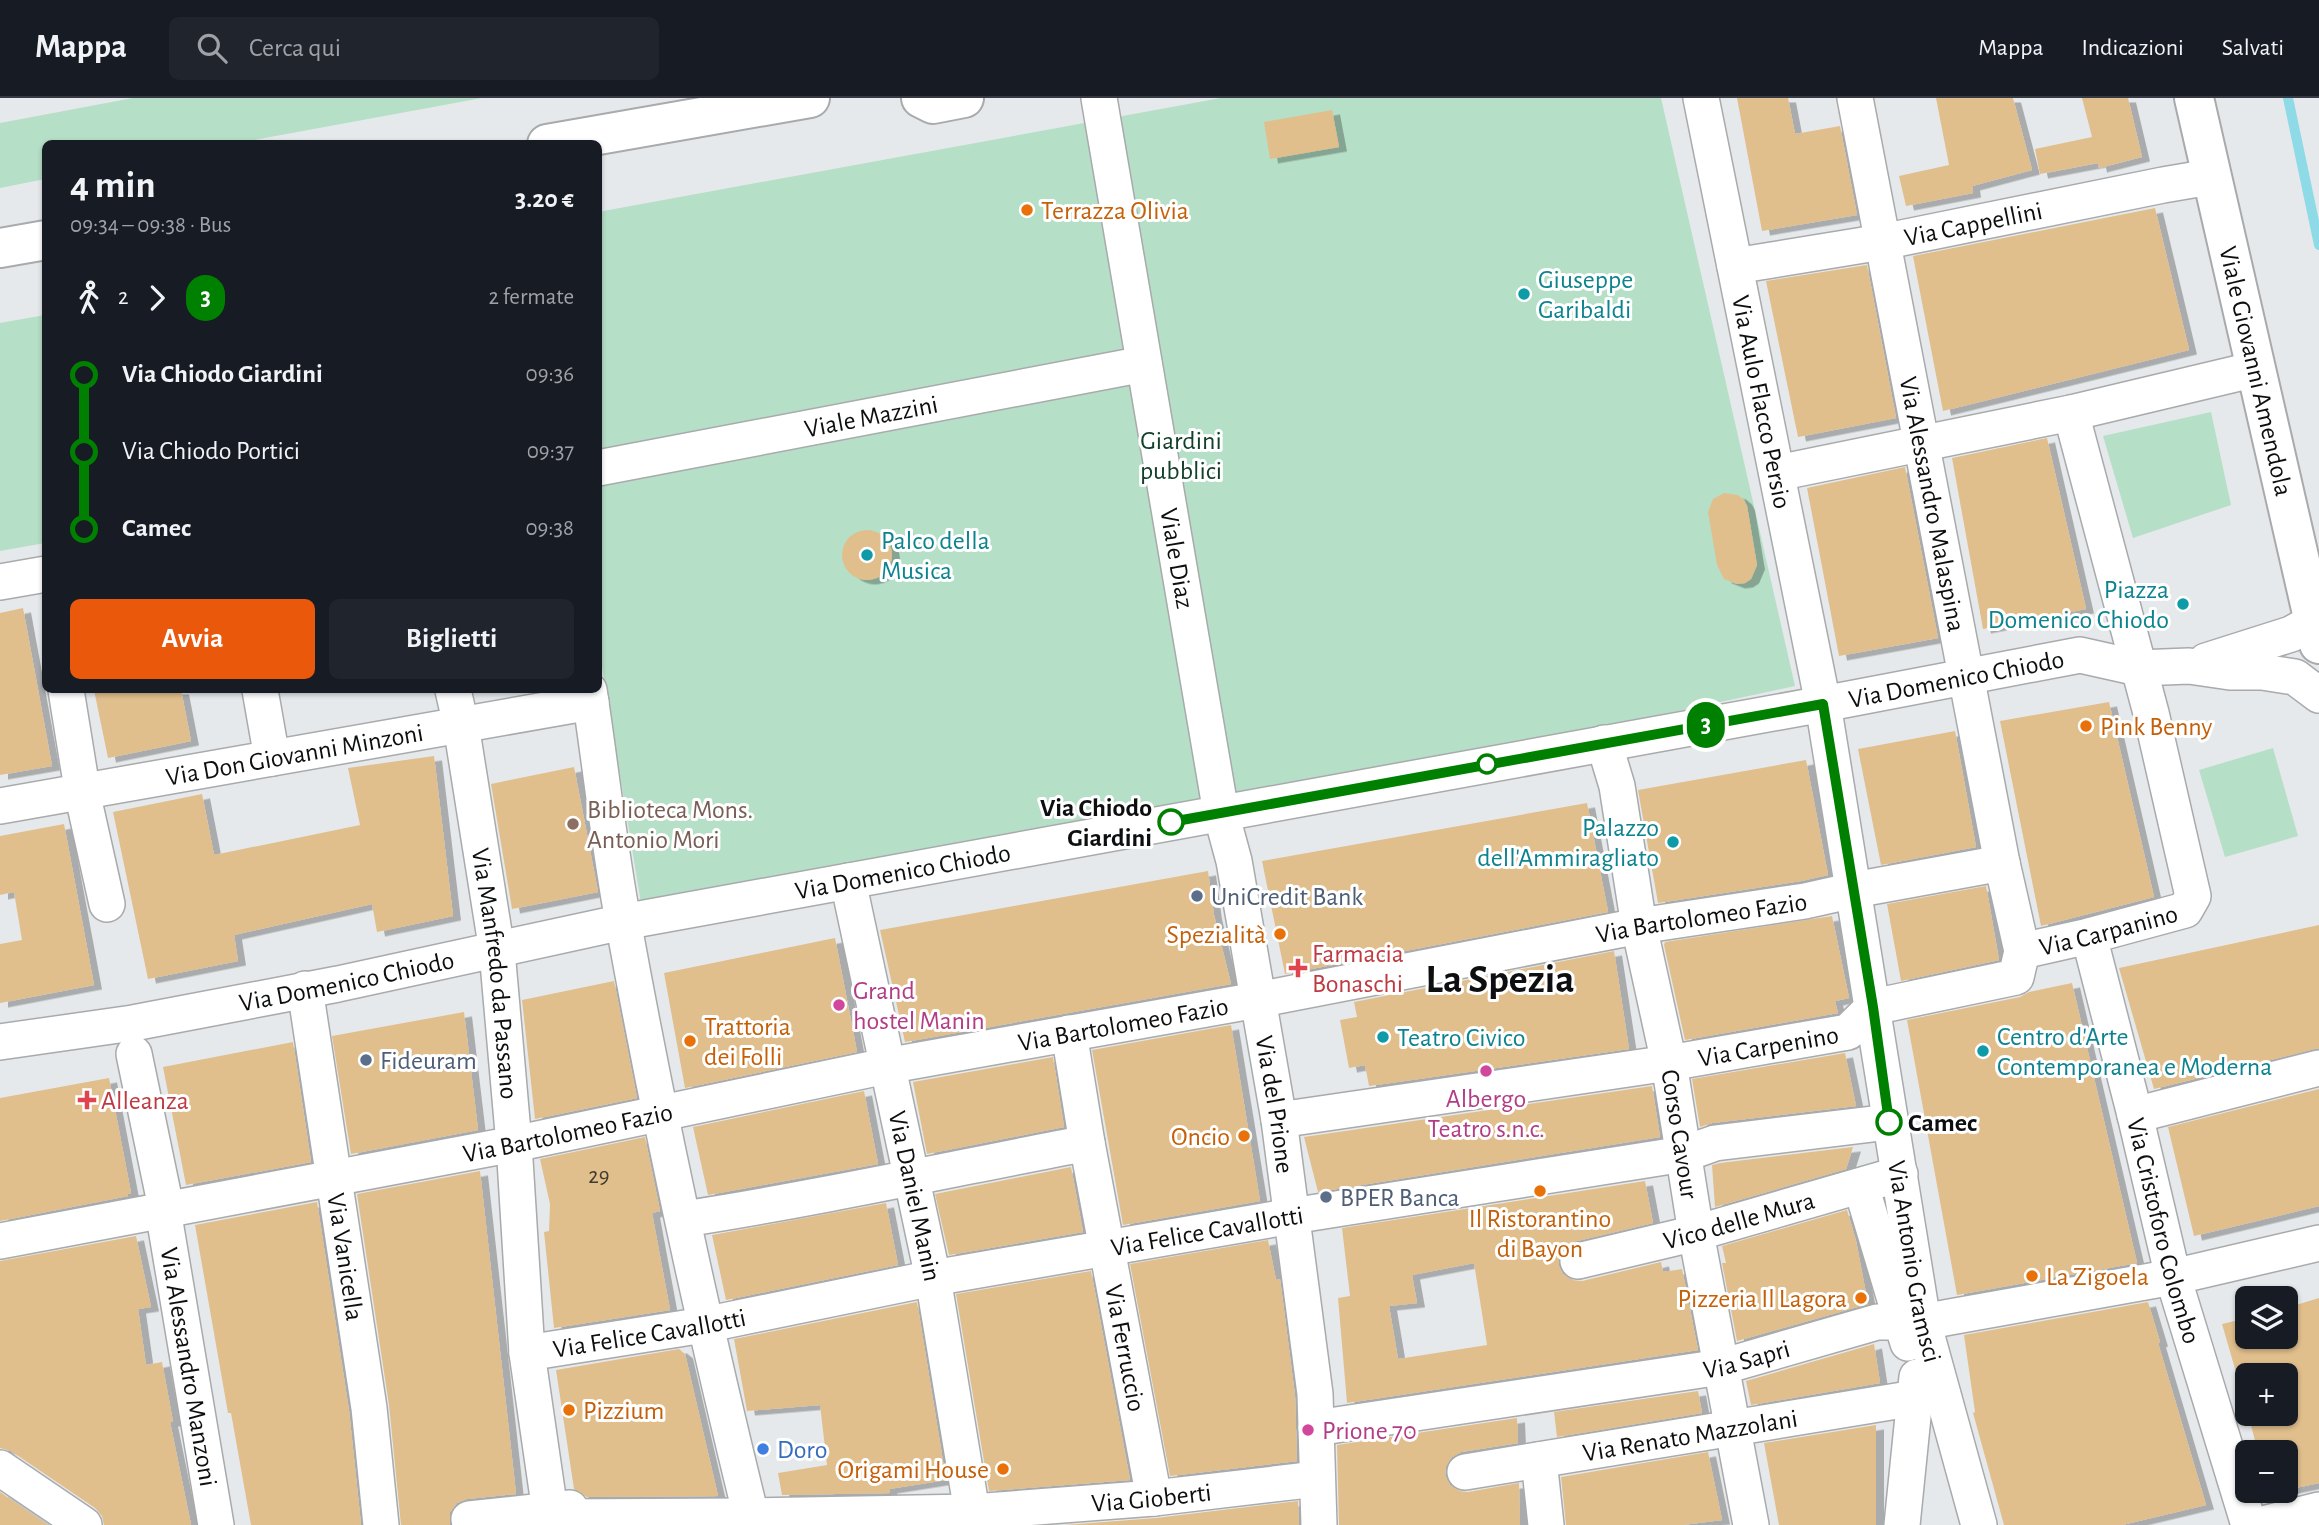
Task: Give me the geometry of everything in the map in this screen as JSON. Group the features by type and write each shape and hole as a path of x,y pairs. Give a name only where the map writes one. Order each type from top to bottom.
{"main road":[{"path":"570,140 810,98"},
{"path":"921,98 933,104 964,98"},
{"name":"Viale Giovanni Amendola","path":"2194,98 2210,177 2317,633"},
{"path":"0,248 42,241"}],"street":[{"name":"Viale Diaz","path":"1099,98 1222,813"},
{"name":"Via Aulo Flacco Persio","path":"1701,98 1823,704"},
{"name":"Via Alessandro Malaspina","path":"1855,98 2002,863 2022,950"},
{"name":"Via Cappellini","path":"1735,266 1882,242 2210,177"},
{"name":"Viale Mazzini","path":"602,467 1144,364"},
{"path":"1777,473 2071,413 2256,369"},
{"path":"2071,413 2138,668 2189,666 2230,672 2262,672 2295,677 2319,695"},
{"path":"0,582 42,575"},
{"path":"2189,666 2291,634 2317,633"},
{"name":"Via Domenico Chiodo","path":"0,1042 133,1023 496,951 623,922 2080,655 2138,668"},
{"name":"Via Carpanino","path":"1873,1007 2016,977 2022,950 2089,936 2185,910 2193,896 2138,668"},
{"path":"66,693 83,792 107,904"},
{"path":"261,693 272,758"},
{"name":"Via Manfredo da Passano","path":"454,693 496,951 513,1144 527,1353 551,1520"},
{"path":"590,696 623,922 659,1113 684,1219 704,1325 751,1517"},
{"name":"Via Don Giovanni Minzoni","path":"0,806 461,725 590,696"},
{"name":"Via Antonio Gramsci","path":"1823,704 1873,1007 1889,1122 1900,1174 1912,1322 1979,1525"},
{"name":"Corso Cavour","path":"1604,743 1617,786 1639,926 1669,1063 1696,1233 1752,1525"},
{"name":"Via del Prione","path":"1222,813 1234,861 1279,1120 1315,1394 1319,1525"},
{"name":"Via Bartolomeo Fazio","path":"0,1241 164,1204 513,1144 886,1066 1258,1000 1639,926 1805,901 2002,863"},
{"name":"Via Daniel Manin","path":"848,881 933,1278 972,1512"},
{"name":"Via Cristoforo Colombo","path":"2089,936 2174,1277 2249,1525"},
{"name":"Via Vanicella","path":"305,989 369,1408 381,1525"},
{"name":"Via Carpenino","path":"1279,1120 1669,1063 1848,1032 1873,1007"},
{"name":"Via Ferruccio","path":"1069,1033 1106,1249 1154,1498"},
{"name":"Via Alessandro Manzoni","path":"134,1054 164,1204 216,1525"},
{"path":"2135,1115 2319,1068"},
{"name":"Via Felice Cavallotti","path":"527,1353 704,1325 933,1278 1292,1216 1684,1154 1715,1143 1889,1122"},
{"path":"684,1219 780,1205 1087,1143"},
{"name":"Vico delle Mura","path":"1578,1261 1696,1233 1900,1174"},
{"path":"1861,1186 1912,1322 1917,1383 1902,1525"},
{"name":"Via Sapri","path":"1316,1428 1721,1367 1877,1322 1912,1322 2174,1277 2319,1243"},
{"name":"Via Renato Mazzolani","path":"1465,1472 1734,1428 1917,1383"},
{"path":"1539,1460 1546,1525"},
{"path":"0,1468 84,1525"},
{"name":"Via Gioberti","path":"635,1521 972,1512 1154,1498 1317,1479"},
{"path":"470,1525 469,1519 551,1520 649,1506 635,1521"},
{"path":"2259,1525 2319,1510"}],"green space":[{"path":"133,98 482,98 254,140 42,140 42,180 0,188 0,123"},
{"name":"Giardini pubblici","path":"1221,98 1661,98 1795,686 1581,732 641,903 602,667 602,211"},
{"path":"42,316 42,544 0,551 0,323"},
{"path":"2211,412 2231,505 2133,538 2103,436"},
{"path":"2273,748 2298,836 2225,857 2199,770"}],"building":[{"path":"1737,98 1788,98 1795,134 1840,126 1857,215 1762,231"},
{"path":"1936,98 2013,98 2032,170 1972,186 1973,193 1906,206 1899,176 1949,165"},
{"path":"2082,98 2128,98 2142,157 2099,168 2098,163 2040,174 2035,149 2092,137"},
{"path":"1332,110 1339,147 1270,159 1264,122"},
{"path":"2155,208 2189,350 1943,411 1913,256"},
{"path":"1867,265 1896,418 1798,437 1766,281"},
{"path":"2047,438 2086,609 1983,629 1952,458"},
{"path":"1905,467 1938,638 1839,656 1807,488"},
{"path":"1724,493 1738,495 1747,506 1757,565 1751,579 1745,583 1737,584 1724,579 1717,565 1708,512 1713,499"},
{"name":"Palco della Musica","path":"867,530 885,537 892,555 885,573 867,580 849,573 842,555 849,537"},
{"path":"23,608 52,766 0,775 0,613"},
{"path":"95,693 182,693 191,741 108,758"},
{"path":"2109,702 2154,897 2041,926 2000,721"},
{"path":"1955,731 1976,847 1881,865 1858,749"},
{"path":"434,756 453,916 377,932 372,904 234,935 238,961 148,979 113,812 202,794 214,855 360,825 348,768"},
{"name":"Palazzo dell'Ammiragliato","path":"1806,760 1828,875 1658,903 1638,790"},
{"path":"574,767 598,892 512,909 491,784"},
{"path":"1587,803 1608,912 1285,974 1262,861"},
{"path":"64,824 94,985 0,1003 0,944 22,940 14,892 0,895 0,836"},
{"path":"1208,871 1214,915 1231,984 905,1042 880,930"},
{"path":"1986,886 1999,960 1901,981 1887,904"},
{"path":"1832,916 1849,998 1835,1001 1838,1013 1685,1040 1665,942"},
{"path":"2319,925 2319,1048 2154,1089 2119,968"},
{"path":"835,938 857,1052 685,1088 664,973"},
{"path":"1614,951 1629,1049 1369,1086 1365,1065 1349,1068 1340,1020 1357,1017 1354,1002"},
{"path":"614,981 637,1098 535,1119 522,1000"},
{"path":"2072,983 2137,1263 1957,1295 1907,1020 2020,997 2029,992"},
{"path":"464,1012 478,1130 351,1154 332,1036"},
{"path":"1231,1025 1260,1201 1123,1225 1092,1050"},
{"path":"293,1042 311,1162 186,1185 163,1067"},
{"path":"1845,1053 1856,1106 1712,1123 1700,1127 1692,1079"},
{"path":"1053,1057 1064,1127 927,1154 913,1082"},
{"path":"109,1078 131,1193 127,1194 128,1196 0,1221 0,1098"},
{"path":"1652,1086 1660,1137 1318,1192 1304,1137"},
{"path":"2319,1089 2319,1206 2194,1236 2168,1127"},
{"path":"864,1091 878,1164 708,1195 693,1127"},
{"path":"645,1137 660,1211 652,1213 670,1310 554,1328 544,1232 549,1231 550,1204 540,1159"},
{"path":"1853,1147 1846,1169 1715,1207 1712,1165"},
{"path":"1071,1167 1083,1232 949,1255 935,1194"},
{"path":"480,1171 516,1494 467,1499 457,1503 450,1512 450,1525 401,1525 389,1405 357,1194"},
{"path":"1645,1181 1653,1223 1573,1242 1564,1247 1559,1255 1559,1266 1563,1274 1572,1280 1582,1281 1661,1262 1663,1272 1682,1269 1698,1350 1347,1403 1338,1298 1350,1296 1342,1228","holes":["1474,1263 1487,1345 1398,1359 1389,1306 1417,1303 1412,1275"]},
{"path":"317,1202 349,1411 361,1525 251,1525 195,1225"},
{"path":"886,1203 898,1265 726,1300 712,1235"},
{"path":"1847,1210 1868,1304 1737,1341 1722,1263 1726,1263 1722,1246"},
{"path":"136,1236 151,1307 138,1309 146,1365 162,1362 173,1422 170,1422 191,1525 104,1525 102,1516 95,1508 11,1451 0,1448 0,1261"},
{"path":"1268,1240 1276,1280 1280,1279 1295,1396 1297,1461 1170,1476 1130,1264"},
{"path":"1091,1271 1130,1480 989,1491 956,1294"},
{"path":"2319,1298 2319,1483 2298,1487 2298,1440 2255,1440 2251,1426 2298,1426 2298,1363 2235,1363 2235,1369 2222,1324 2235,1321 2235,1349 2298,1349 2298,1304"},
{"path":"917,1302 946,1480 889,1489 890,1493 782,1495 778,1473 827,1465 820,1405 747,1411 734,1339"},
{"path":"2148,1302 2206,1505 2122,1525 2004,1525 1973,1413 1975,1412 1964,1335"},
{"path":"1874,1344 1880,1383 1751,1405 1746,1381"},
{"path":"679,1349 685,1354 718,1496 587,1497 574,1489 556,1370"},
{"path":"1698,1391 1702,1413 1557,1437 1554,1412"},
{"path":"1517,1418 1518,1443 1461,1452 1452,1457 1446,1466 1445,1475 1450,1485 1459,1491 1468,1492 1519,1483 1520,1525 1339,1525 1337,1445"},
{"path":"1876,1425 1876,1525 1779,1525 1764,1443"},
{"path":"1708,1452 1722,1520 1682,1525 1566,1525 1561,1477"},
{"path":"0,1492 48,1525 0,1525"},
{"path":"1298,1501 1299,1525 1065,1525 1156,1518"}],"waterway":[{"path":"2288,98 2319,245"}],"bus line":[{"name":"3","path":"1171,822 1823,704 1873,1007 1889,1122"}],"place":[{"name":"Terrazza Olivia","path":"1027,210"},
{"name":"Giuseppe Garibaldi","path":"1524,294"},
{"name":"Palco della Musica","path":"867,555"},
{"name":"Piazza Domenico Chiodo","path":"2183,604"},
{"name":"Pink Benny","path":"2086,726"},
{"name":"Via Chiodo Giardini","path":"1171,822"},
{"name":"Biblioteca Mons. Antonio Mori","path":"573,824"},
{"name":"Palazzo dell'Ammiragliato","path":"1673,842"},
{"name":"UniCredit Bank","path":"1197,896"},
{"name":"Spezialità","path":"1280,934"},
{"name":"Farmacia Bonaschi","path":"1298,968"},
{"name":"Grand hostel Manin","path":"839,1005"},
{"name":"Teatro Civico","path":"1383,1037"},
{"name":"Trattoria dei Folli","path":"690,1041"},
{"name":"Centro d'Arte Contemporanea e Moderna","path":"1983,1051"},
{"name":"Fideuram","path":"366,1060"},
{"name":"Albergo Teatro s.n.c.","path":"1486,1071"},
{"name":"Alleanza","path":"87,1100"},
{"name":"Camec","path":"1889,1122"},
{"name":"Oncio","path":"1244,1136"},
{"name":"Il Ristorantino di Bayon","path":"1540,1191"},
{"name":"BPER Banca","path":"1326,1197"},
{"name":"La Zigoela","path":"2032,1276"},
{"name":"Pizzeria Il Lagora","path":"1861,1298"},
{"name":"Pizzium","path":"569,1410"},
{"name":"Prione 70","path":"1308,1430"},
{"name":"Doro","path":"763,1449"},
{"name":"Origami House","path":"1003,1469"}],"district":[{"name":"La Spezia","path":"1500,978"}]}
